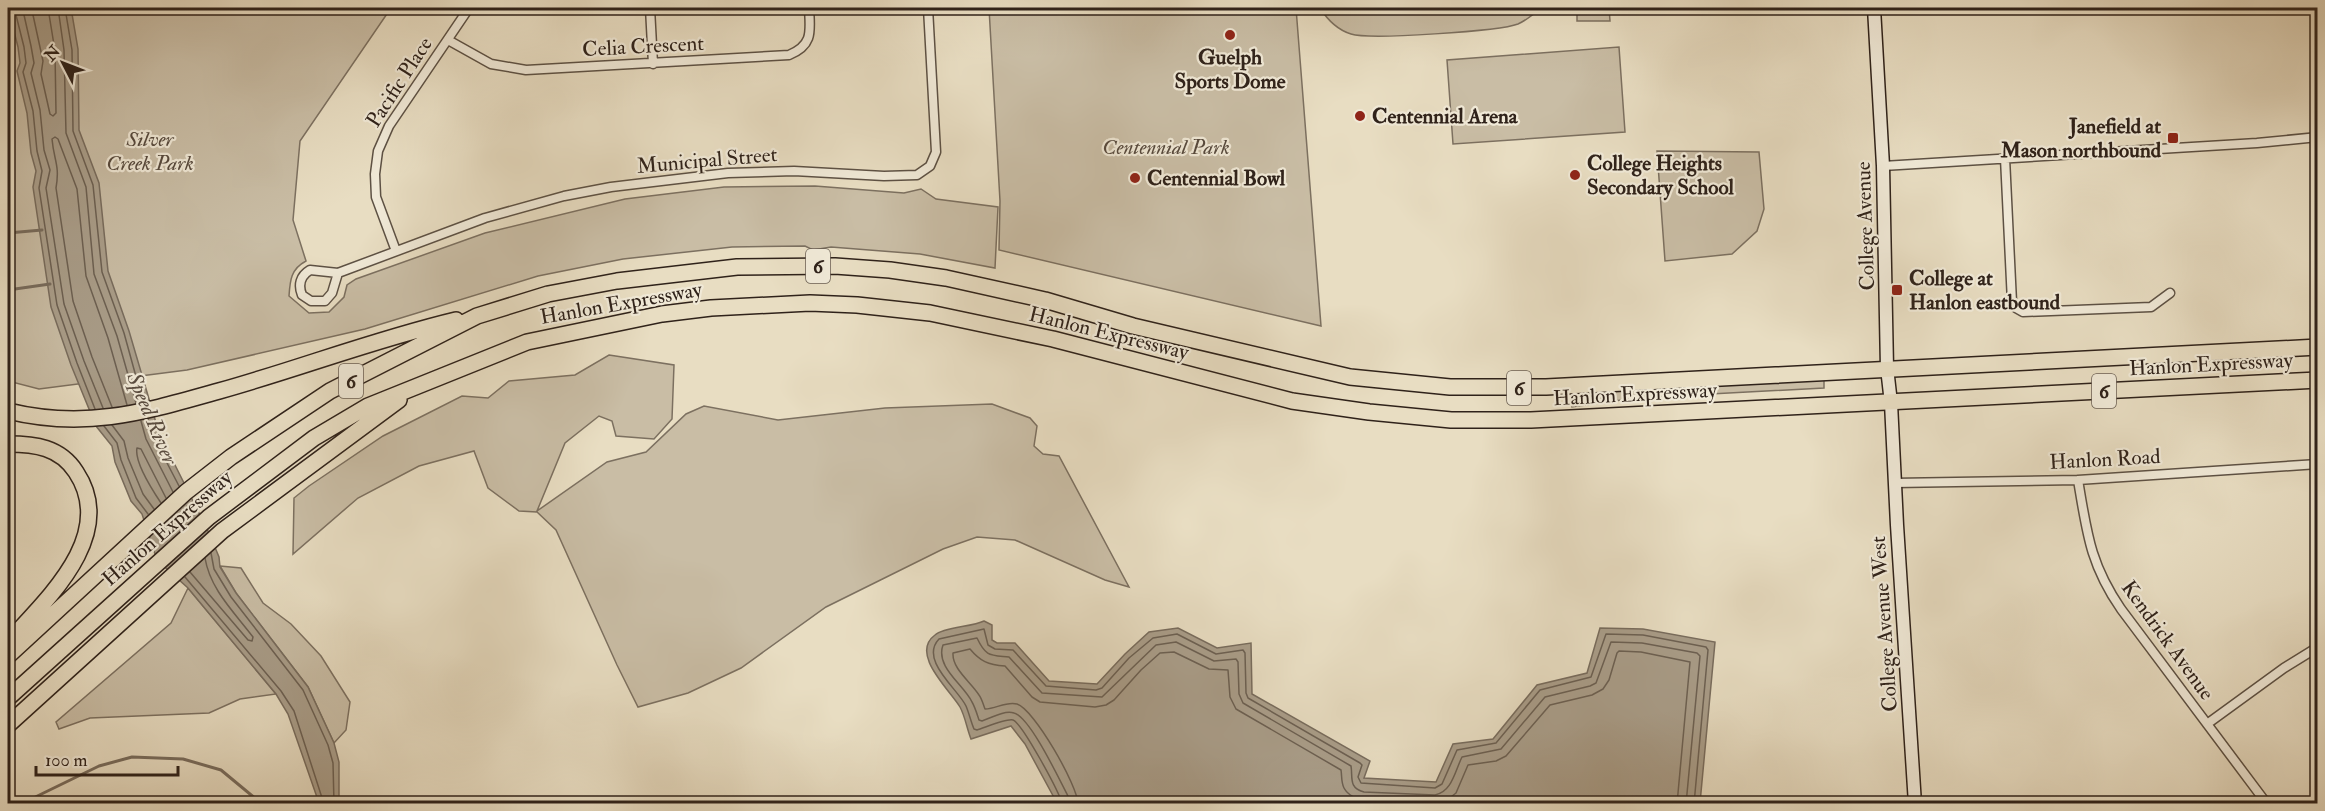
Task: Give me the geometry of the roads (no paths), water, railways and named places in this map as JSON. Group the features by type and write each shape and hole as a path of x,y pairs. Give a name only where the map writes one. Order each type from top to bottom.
{"highway":[{"name":"Hanlon Expressway","path":"8,656 186,492 231,457 330,391 477,316 548,294 617,281 738,267 835,266 890,270 946,278 1045,300 1133,326 1350,377 1450,387 1510,388 2318,347"},
{"name":"Hanlon Expressway","path":"8,698 150,568 248,486 314,438 368,406 527,342 662,314 711,308 810,303 858,305 930,313 1053,339 1292,401 1427,418 1531,420 2318,380"},
{"path":"8,411 85,420 156,410 417,330 477,316"},
{"path":"8,725 222,531 419,387"},
{"path":"8,444 28,444 50,449 70,462 83,482 89,502 89,522 84,541 70,567 38,610 8,642"}],"main road":[{"name":"College Avenue","path":"1874,8 1884,166 1887,368 1892,403 1893,442"},
{"name":"College Avenue West","path":"1893,442 1915,804"}],"street":[{"name":"Pacific Place","path":"396,251 376,197 375,174 378,151 389,126 469,8"},
{"path":"650,8 653,64"},
{"name":"Celia Crescent","path":"448,40 481,60 513,69 653,64 789,54 803,47 808,40 810,34 808,8"},
{"name":"Municipal Street","path":"338,273 332,293 325,301 310,301 302,295 300,283 306,272 314,269 338,273 485,218 564,196 611,186 728,173 794,171 885,176 917,175 930,166 936,152 928,8"},
{"path":"1884,166 2318,137"},
{"path":"2005,158 2013,302 2016,308 2023,312 2151,307 2170,293"},
{"name":"Hanlon Road","path":"1894,483 2078,480 2318,464"},
{"name":"Kendrick Avenue","path":"2078,480 2091,552 2103,580 2121,609 2267,804"},
{"path":"2207,724 2284,668 2318,647"}],"water":[{"name":"Speed River","path":"14,8 71,8 78,49 79,130 99,183 108,271 129,331 159,433 209,533 219,557 220,567 236,593 308,687 334,743 339,762 339,801 341,803 319,803 288,714 276,694 188,588 157,560 142,514 131,501 115,462 112,446 96,426 71,365 51,307 33,187 36,171 31,153 27,113 17,71 20,63 18,47 9,12"},
{"path":"984,621 992,625 992,640 997,643 1015,643 1049,681 1097,684 1149,632 1178,628 1217,648 1251,643 1252,694 1370,761 1364,778 1436,782 1453,744 1493,739 1537,685 1587,673 1600,628 1643,629 1715,642 1700,803 1057,803 1025,744 1011,726 971,739 960,707 929,662 928,643 939,632"}],"waterway":[{"path":"8,233 42,230"},
{"path":"8,290 50,284"},
{"path":"23,803 99,766 132,757 183,759 221,770 262,804"}],"place":[{"name":"Guelph Sports Dome","path":"1230,35"},
{"name":"Centennial Arena","path":"1360,116"},
{"name":"Janefield at Mason northbound","path":"2173,138"},
{"name":"College Heights Secondary School","path":"1575,175"},
{"name":"Centennial Bowl","path":"1135,178"},
{"name":"College at Hanlon eastbound","path":"1897,290"}],"park label":[{"name":"Centennial Park","path":"1166,147"},
{"name":"Silver Creek Park","path":"150,151"}]}
